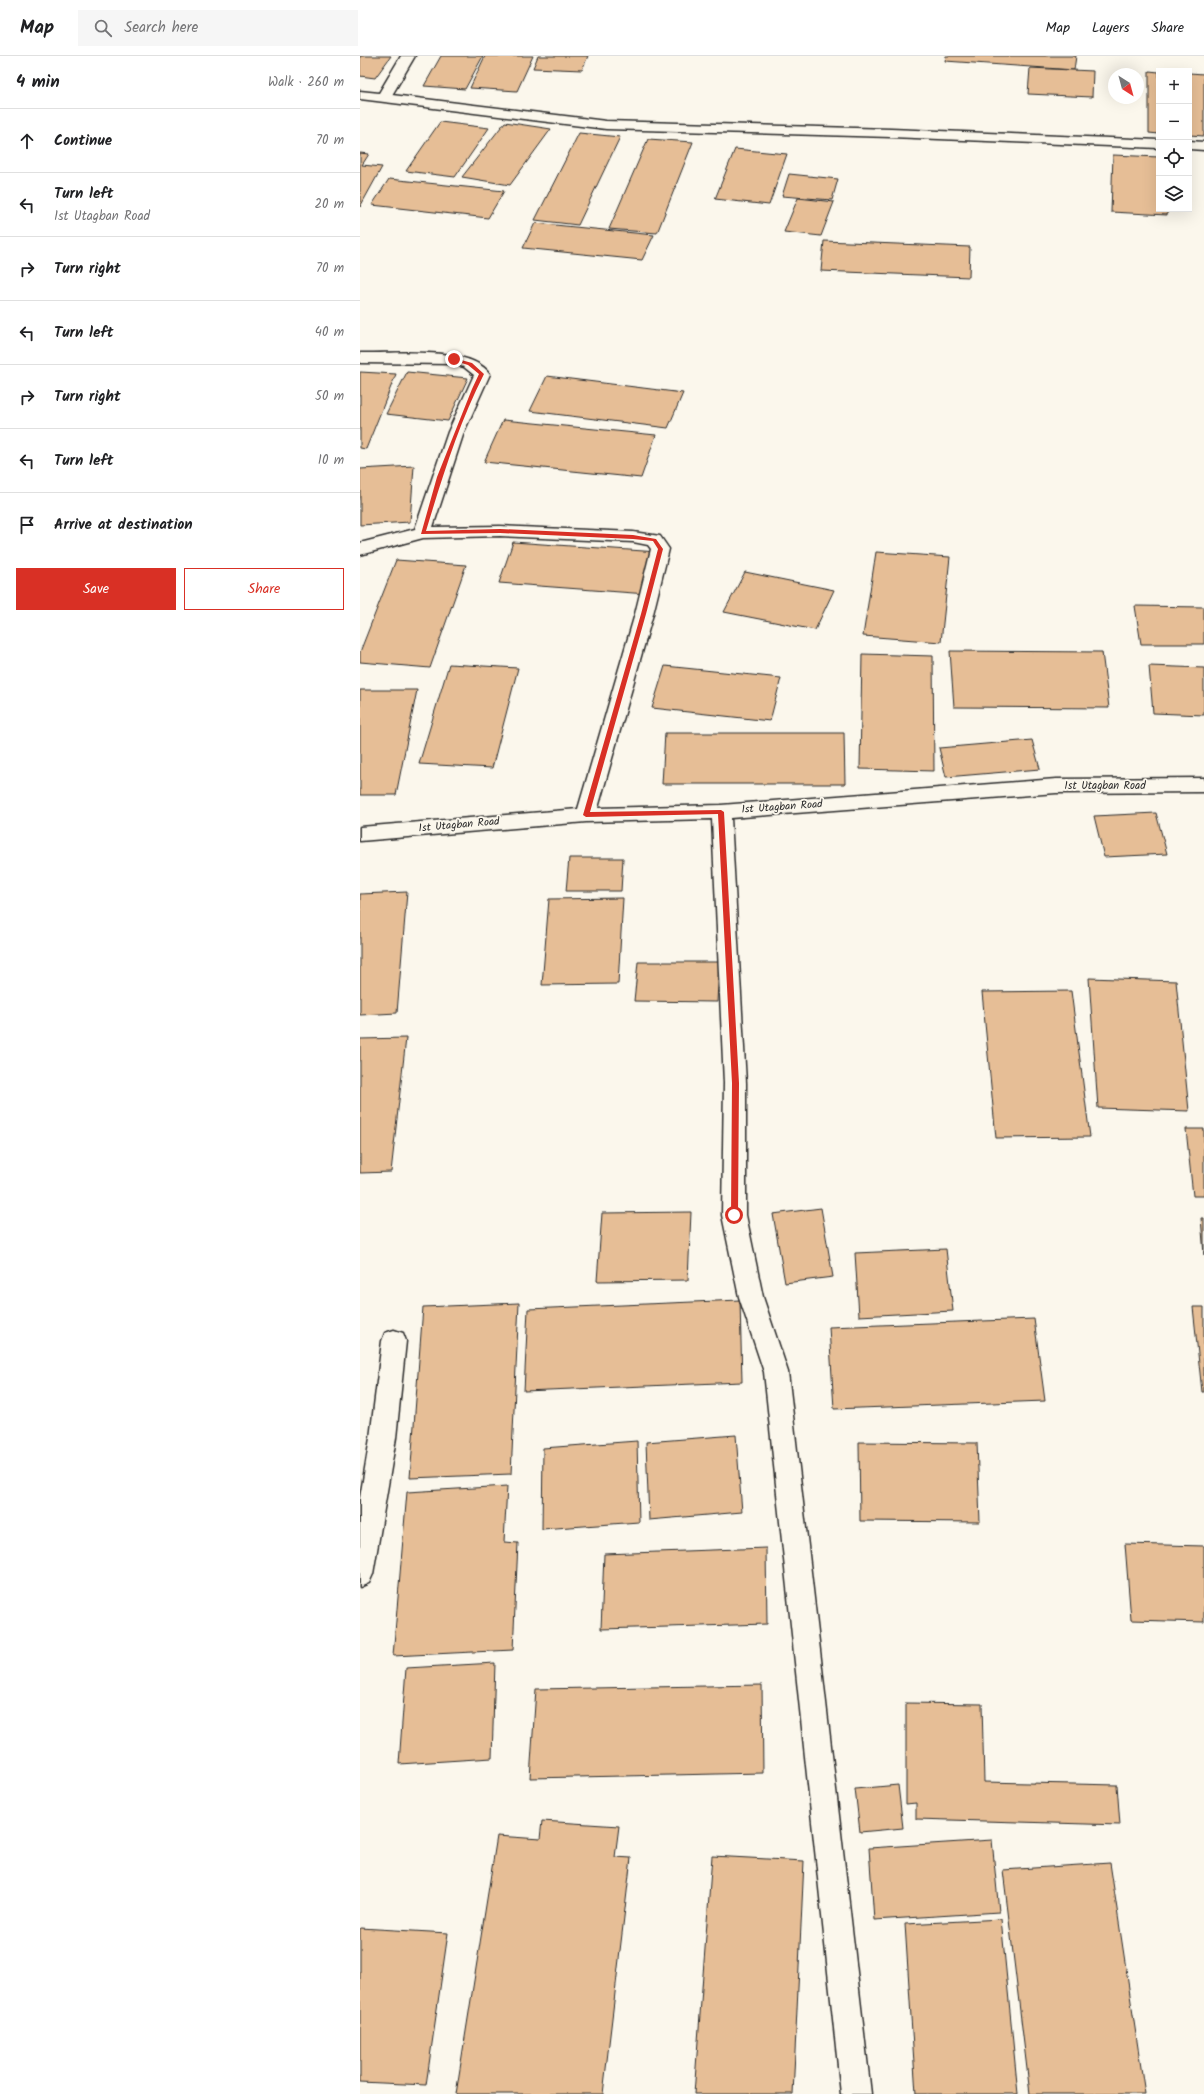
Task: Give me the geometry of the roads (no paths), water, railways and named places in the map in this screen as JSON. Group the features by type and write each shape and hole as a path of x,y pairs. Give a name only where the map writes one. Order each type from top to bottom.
{"street":[{"path":"383,98 408,56"},
{"path":"360,95 606,126 891,133 1156,144"},
{"path":"1192,145 1204,146"},
{"path":"360,358 454,359 470,364 482,374 474,389 439,477 423,533"},
{"path":"360,549 423,533 500,531 633,537 654,540 660,549 644,614 586,815"},
{"name":"1st Utagban Road","path":"360,834 586,815 721,812 1056,786 1204,785"},
{"path":"721,812 735,1083 734,1215 751,1297 776,1372 856,2094"},
{"path":"360,1574 383,1438 394,1341"}]}
